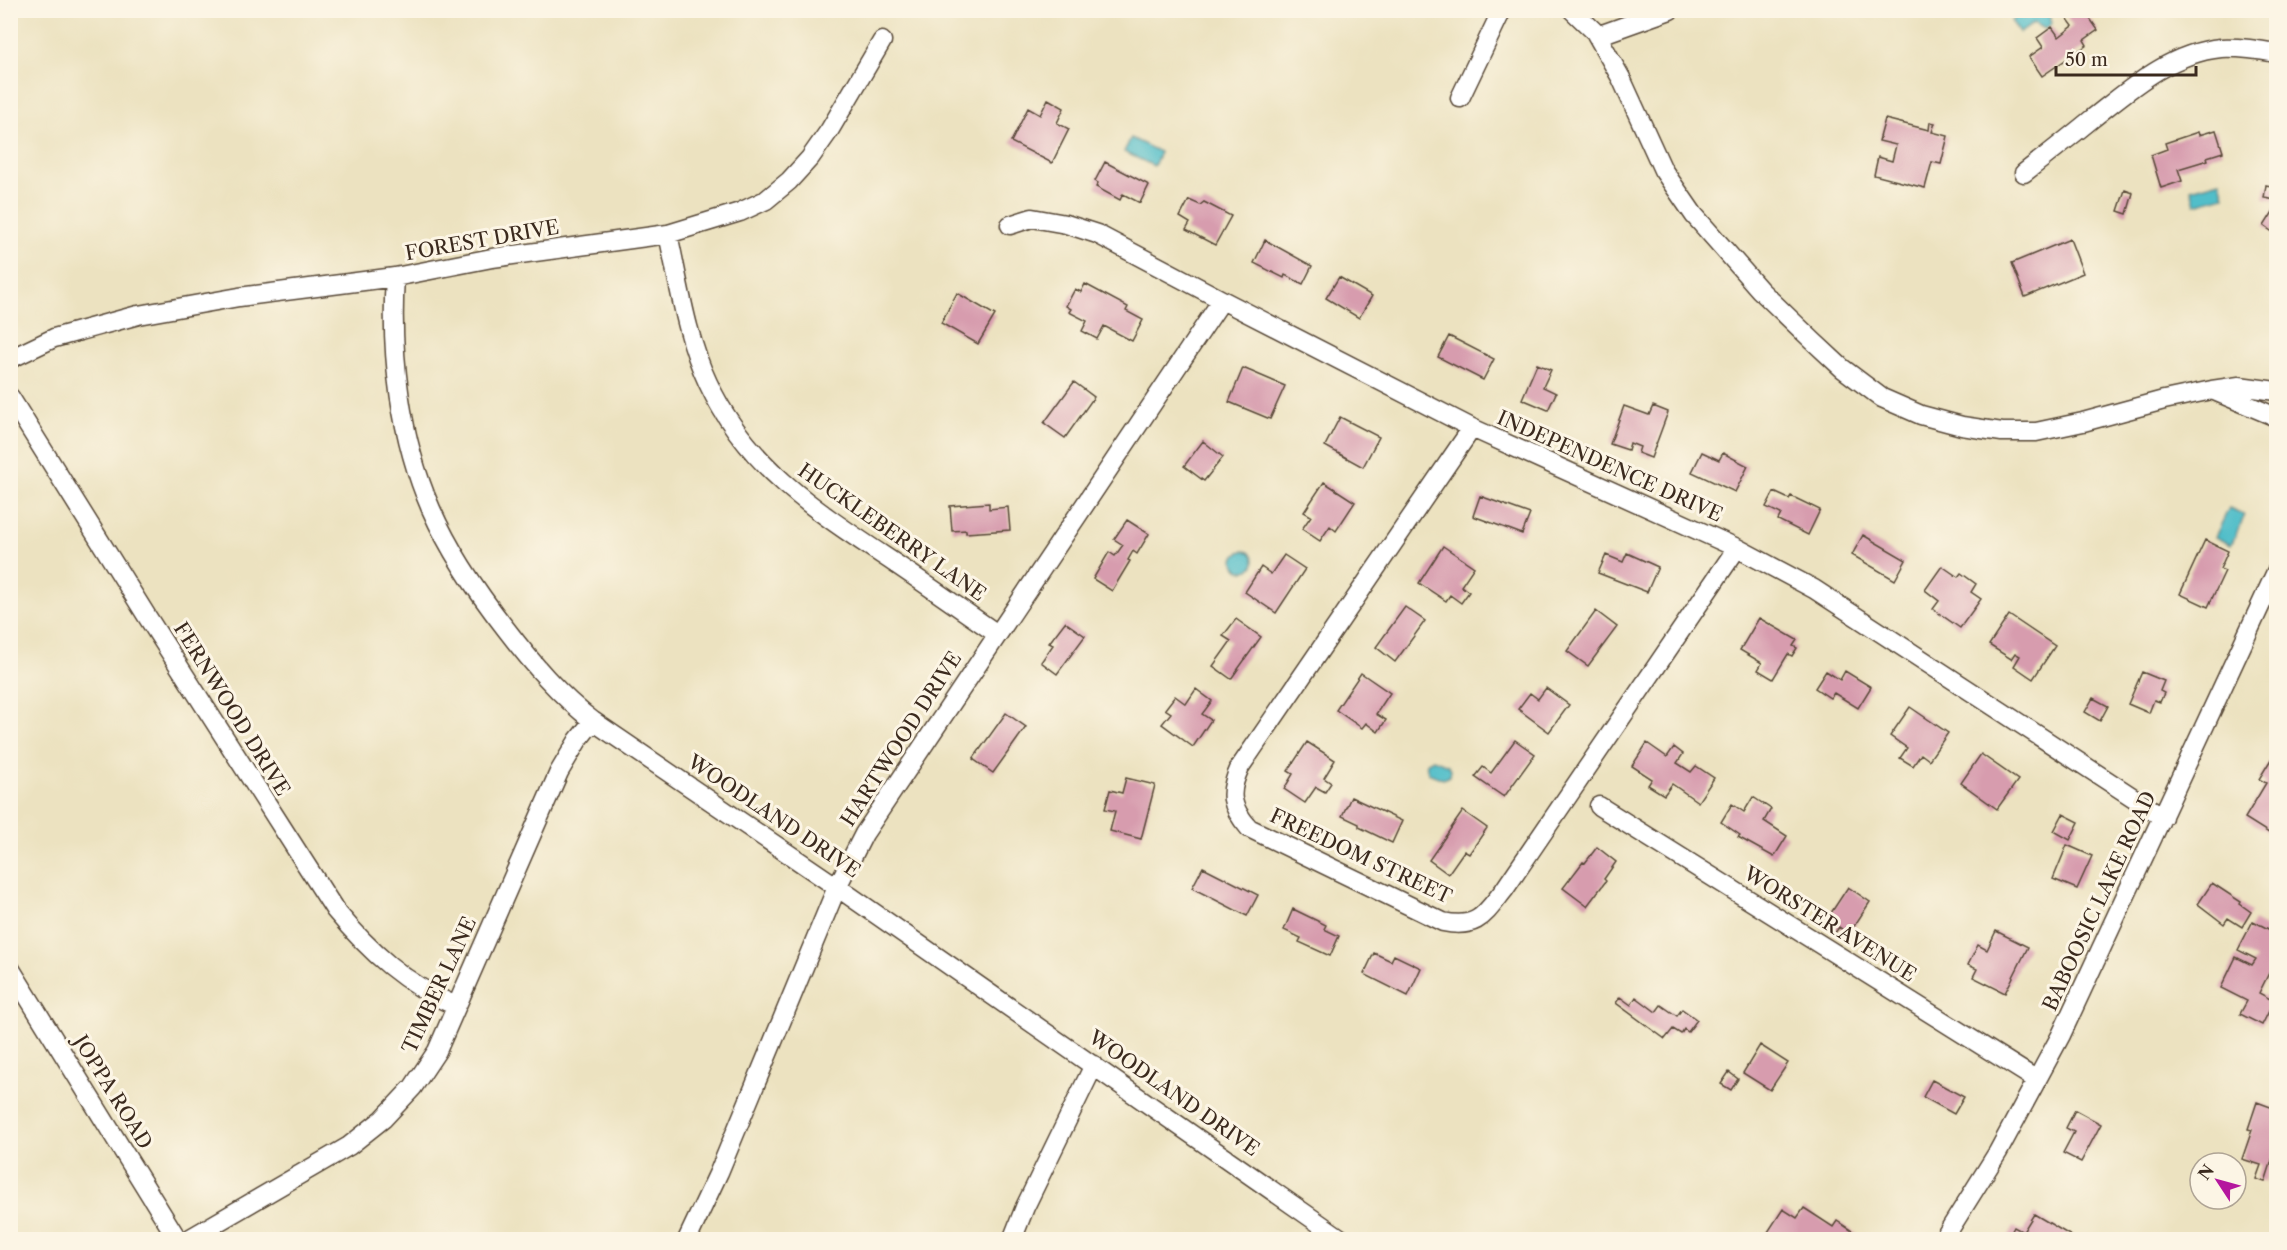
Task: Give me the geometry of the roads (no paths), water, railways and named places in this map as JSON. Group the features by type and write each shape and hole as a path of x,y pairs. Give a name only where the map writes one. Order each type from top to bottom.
{"street":[{"path":"1460,98 1502,10"},
{"path":"1572,10 1596,34 1621,78 1663,170 1694,215 1760,290 1842,368 1882,398 1921,415 1962,426 2002,432 2036,432 2212,390 2239,386 2277,391"},
{"path":"1594,10 1596,34"},
{"path":"1596,34 1670,10"},
{"name":"FOREST DRIVE","path":"10,359 54,338 138,315 239,297 395,278 492,258 668,234 740,212 765,200 789,181 810,158 829,131 882,40"},
{"path":"2024,173 2137,83 2160,68 2189,56 2221,48 2254,49 2277,53"},
{"name":"INDEPENDENCE DRIVE","path":"1010,225 1032,218 1066,224 1097,234 1472,428 1737,548 1814,590 2163,817"},
{"name":"HUCKLEBERRY LANE","path":"668,234 697,356 709,385 733,426 763,464 791,491 834,524 998,634"},
{"name":"WOODLAND DRIVE","path":"395,278 392,321 405,424 416,467 431,508 451,548 501,622 552,686 593,721 1094,1065 1320,1233 1343,1239"},
{"name":"HARTWOOD DRIVE","path":"687,1239 719,1172 837,887 864,834 1222,300"},
{"path":"2212,390 2277,417"},
{"name":"FERNWOOD DRIVE","path":"10,397 335,910 363,942 395,970 429,995 456,1006"},
{"name":"FREEDOM STREET","path":"1472,428 1246,758 1233,784 1232,801 1239,816 1249,828 1443,922 1458,925 1473,922 1486,912 1504,890 1737,548"},
{"name":"BABOOSIC LAKE ROAD","path":"1943,1239 1998,1152 2080,997 2277,572"},
{"name":"TIMBER LANE","path":"187,1239 349,1146 383,1119 413,1088 437,1051 559,772 578,740 593,721"},
{"name":"WORSTER AVENUE","path":"1599,806 2037,1080"},
{"name":"JOPPA ROAD","path":"10,968 178,1239"},
{"path":"1012,1239 1025,1207 1094,1065"}],"water":[{"path":"2025,11 2047,11 2052,23 2045,29 2034,23 2020,33 2011,21"},
{"path":"1131,138 1160,152 1154,166 1124,152"},
{"path":"2220,181 2224,196 2195,204 2191,189"},
{"path":"2229,508 2245,515 2231,545 2215,537"},
{"path":"1240,551 1248,551 1254,557 1254,565 1248,571 1240,571 1234,565 1234,557"},
{"path":"1433,759 1448,765 1451,769 1450,776 1443,779 1428,773 1426,763"}]}
